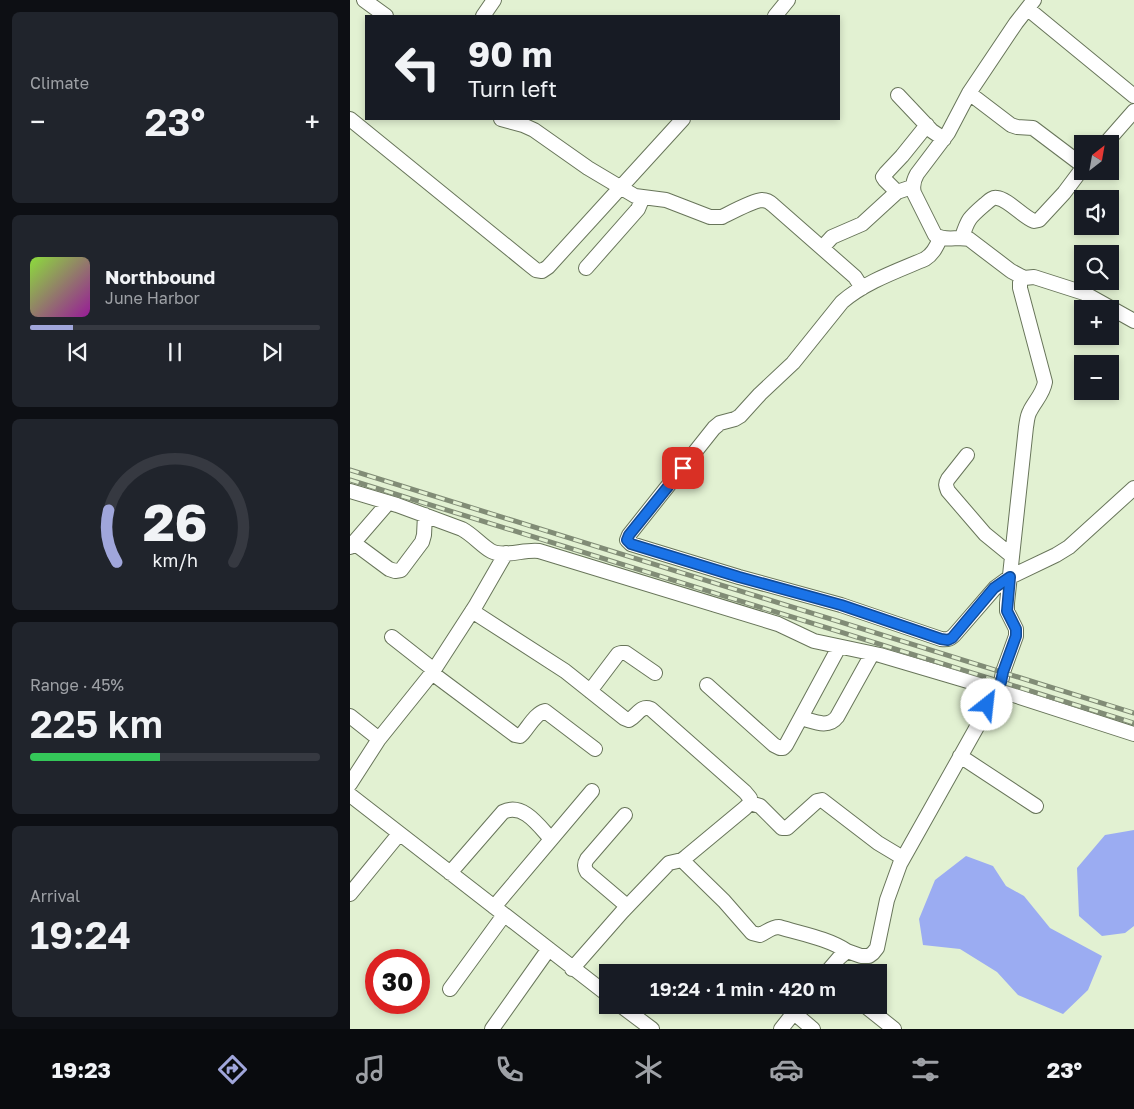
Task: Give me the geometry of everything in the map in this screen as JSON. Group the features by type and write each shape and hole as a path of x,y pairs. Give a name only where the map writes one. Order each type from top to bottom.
{"street":[{"path":"364,0 385,15"},
{"path":"484,15 494,0"},
{"path":"776,15 788,0"},
{"path":"1134,96 1031,5 1016,23 969,93 954,123 917,174 912,187 935,235 940,239 962,237 969,239 1011,271 1024,278 1034,277 1084,293 1134,320"},
{"path":"969,93 1011,124 1017,127 1033,128 1074,161"},
{"path":"898,95 932,131 944,139"},
{"path":"1113,135 1134,111"},
{"path":"350,119 536,270 542,271 548,267 682,120"},
{"path":"505,120 534,130 588,168 635,196 666,200 717,218 757,201 764,200 774,205 855,277 862,288"},
{"path":"897,192 884,177 927,125"},
{"path":"962,237 971,216 992,199 1004,200 1029,220 1034,222 1039,220 1074,178"},
{"path":"822,248 832,237 862,224 897,192 912,187"},
{"path":"586,268 638,209 643,198"},
{"path":"940,239 930,256 870,283 842,302 793,363 740,416 720,423 714,428 627,540 631,544 739,577 841,605 948,640 952,638 994,588 1010,577 1056,556 1134,488"},
{"path":"682,860 724,901 752,933 760,935 774,927 779,928 829,941 861,956 868,956 877,948 887,900 903,858 978,725 995,689 1001,682 1016,636 1016,629 1007,611 1027,418 1044,389 1045,382 1020,288 1020,282 1024,278"},
{"path":"967,455 945,482 946,486 985,534 1012,556"},
{"path":"350,491 388,502 468,532 492,551 498,553 539,551 778,624 814,641 872,654 995,689 1134,734"},
{"path":"388,502 352,545 389,569 400,570 422,542 425,515"},
{"path":"350,784 379,739 433,671 472,611 506,553"},
{"path":"472,611 557,666 624,718 629,720 641,708 646,707 650,709 745,792 750,798 750,803"},
{"path":"392,636 433,671 515,735 520,736 523,734 538,714 545,711 595,749"},
{"path":"707,685 774,745 783,748 839,647"},
{"path":"590,691 618,654 626,653 655,673"},
{"path":"800,718 824,724 834,722 872,654"},
{"path":"350,716 379,739"},
{"path":"960,756 1036,806"},
{"path":"450,989 499,911 551,839 592,791"},
{"path":"350,795 599,988"},
{"path":"750,803 760,806 782,828 787,828 817,801 822,800 878,843 903,858"},
{"path":"572,969 627,906 668,863 682,860 750,803"},
{"path":"450,873 503,812 516,809 524,812 551,839"},
{"path":"625,815 587,859 584,868 627,906"},
{"path":"350,894 400,834"},
{"path":"492,1029 548,950"},
{"path":"834,964 847,951"},
{"path":"632,1014 652,1029"},
{"path":"781,1029 793,1014"},
{"path":"801,1014 813,1029"},
{"path":"875,1014 894,1029"}],"water":[{"path":"1134,830 1134,926 1125,933 1102,936 1079,916 1077,868 1105,835"},
{"path":"966,856 993,866 1006,886 1024,896 1050,928 1102,956 1088,990 1063,1014 1018,995 997,972 960,949 923,945 919,919 935,880"}],"railway":[{"path":"350,470 1134,713"},
{"path":"350,480 1134,723"}],"route":[{"path":"683,468 629,535 627,540 631,544 739,577 841,605 948,640 952,638 994,588 1010,577 1007,611 1016,629 1016,636 1001,682 987,705"}]}
